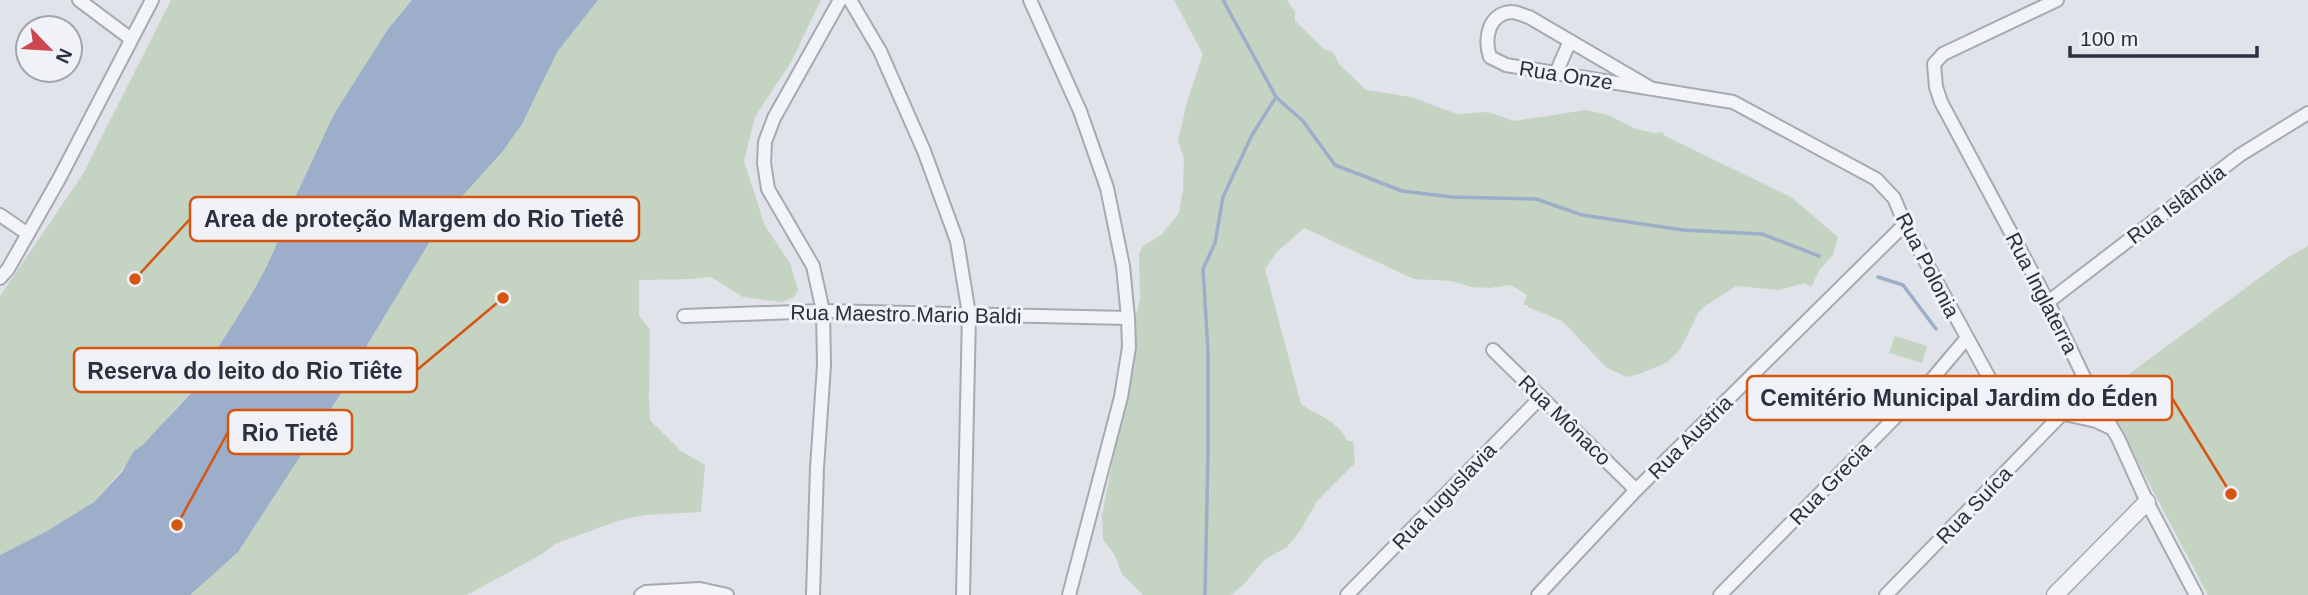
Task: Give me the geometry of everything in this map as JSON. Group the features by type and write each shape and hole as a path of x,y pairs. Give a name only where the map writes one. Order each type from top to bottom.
{"street":[{"path":"79,0 131,39"},
{"path":"0,278 8,269 59,180 152,0"},
{"path":"813,595 824,311 813,266 768,189 764,163 765,142 774,118 840,0"},
{"path":"850,0 880,51 924,151 957,241 969,314 963,595"},
{"path":"1030,0 1080,110 1107,188 1123,266 1128,318 1129,347 1121,397 1069,595"},
{"name":"Rua Inglaterra","path":"2057,0 1943,54 1934,64 1936,87 1941,102 2048,302 2196,595"},
{"name":"Rua Onze","path":"1652,89 1529,17 1511,12 1497,17 1488,31 1486,45 1490,57 1506,65 1652,89 1733,102"},
{"path":"1556,73 1570,41"},
{"name":"Rua Polonia","path":"1733,102 1876,179 1895,198 1905,224 1966,339 1992,385 2007,401"},
{"name":"Rua Islândia","path":"2048,302 2240,155 2308,113"},
{"path":"0,215 28,234"},
{"name":"Rua Austria","path":"1538,595 1636,490 1905,224"},
{"name":"Rua Maestro Mario Baldi","path":"684,316 824,311 1128,318"},
{"name":"Rua Grecia","path":"1720,595 1928,384 1966,339"},
{"name":"Rua Mônaco","path":"1493,351 1636,490"},
{"path":"1928,384 2096,421 2109,427"},
{"name":"Rua Iuguslavia","path":"1347,595 1541,397"},
{"name":"Rua Suíca","path":"1886,595 2062,414"},
{"path":"2055,595 2147,502"},
{"path":"640,595 646,592 700,589 727,595"}],"green space":[{"path":"171,0 412,0 388,29 334,114 284,221 269,262 203,378 94,502 47,531 0,555 0,296 83,174"},
{"path":"573,0 821,0 791,62 755,117 744,161 765,226 790,263 798,290 794,297 782,302 743,297 711,277 639,280 639,315 650,330 650,420 681,451 705,465 701,512 645,515 620,520 557,543 467,595 143,595"},
{"path":"1174,0 1287,0 1295,12 1295,21 1324,49 1333,52 1339,64 1366,90 1411,97 1457,114 1488,112 1514,121 1586,110 1608,115 1636,129 1662,132 1665,136 1791,197 1838,237 1833,255 1820,269 1811,287 1805,283 1779,290 1736,286 1698,313 1680,350 1666,363 1626,377 1606,367 1562,321 1523,305 1527,295 1511,285 1471,287 1452,281 1414,279 1304,228 1276,253 1265,269 1301,404 1339,428 1347,441 1353,441 1355,463 1317,501 1300,531 1287,547 1264,560 1231,595 1143,595 1122,574 1115,556 1103,539 1102,516 1122,412 1130,340 1140,299 1139,254 1143,246 1161,235 1179,213 1184,158 1178,141 1187,102 1203,54"},
{"path":"2308,246 2308,595 2208,595 2102,394 2285,259"},
{"path":"1895,336 1927,346 1922,363 1889,353"}],"water":[{"path":"412,0 598,0 557,52 522,124 502,152 447,213 367,345 356,370 238,552 190,595 0,595 0,555 47,531 94,502 122,472 134,451 143,445 203,377 264,272 284,221 334,114 388,29"}],"waterway":[{"path":"1223,0 1276,97 1303,121 1335,165 1402,191 1452,197 1536,199 1582,215 1683,230 1762,234 1819,256"},
{"path":"1205,595 1208,351 1203,269 1215,243 1223,197 1252,135 1276,97"},
{"path":"1878,277 1903,285 1936,329"}],"place":[{"name":"Area de proteção Margem do Rio Tietê","path":"135,279"},
{"name":"Reserva do leito do Rio Tiête","path":"503,298"},
{"name":"Cemitério Municipal Jardim do Éden","path":"2231,494"},
{"name":"Rio Tietê","path":"177,525"}]}
